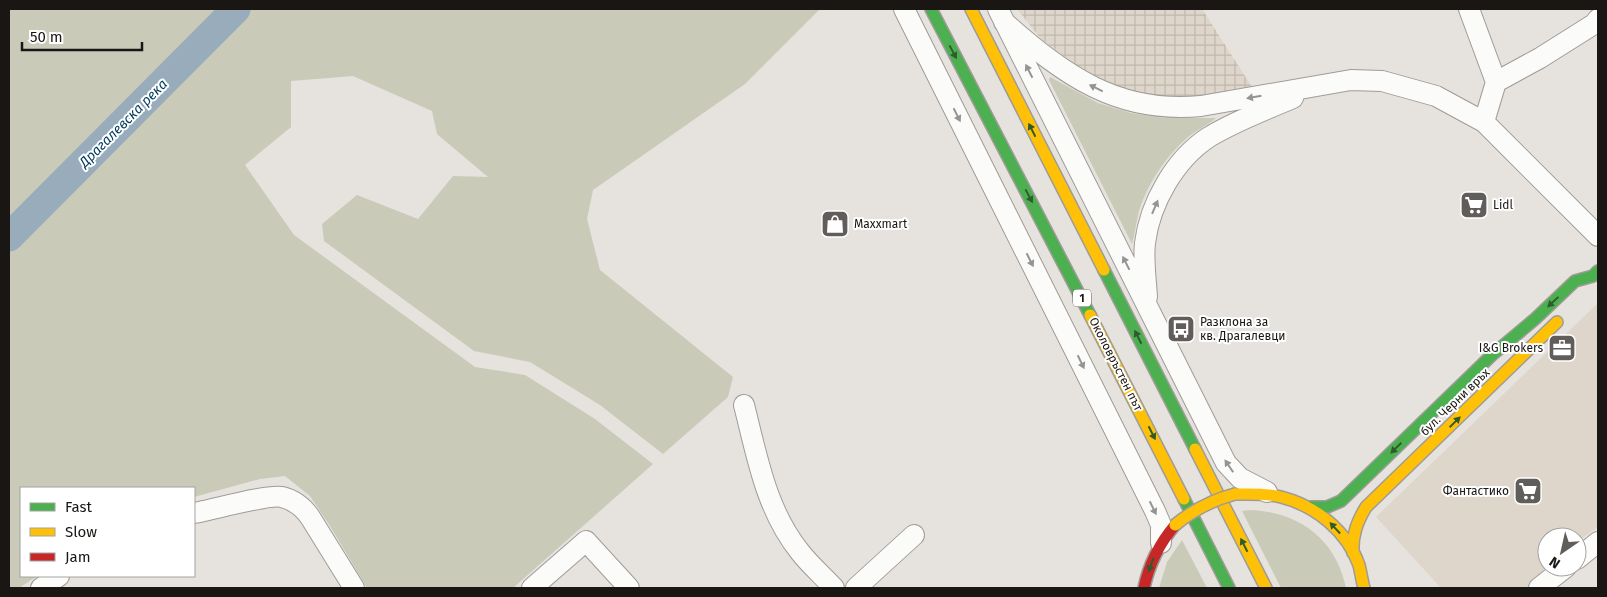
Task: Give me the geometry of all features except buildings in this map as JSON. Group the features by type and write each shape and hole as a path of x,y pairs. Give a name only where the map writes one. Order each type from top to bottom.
{"main road":[{"name":"Околовръстен път","path":"931,9 1126,383 1229,588"},
{"path":"971,9 1266,588"},
{"name":"бул. Черни връх","path":"1310,507 1327,507 1341,501 1492,355 1535,319 1575,281 1594,278"},
{"name":"бул. Черни връх","path":"1353,554 1353,531 1358,518 1366,507 1565,314"},
{"path":"1144,588 1149,567 1161,543 1175,525 1198,507 1210,501 1249,492 1269,493 1294,500 1310,507 1323,516 1338,531 1353,554 1360,568 1364,588"}],"street":[{"path":"904,9 1155,511 1161,525 1161,543"},
{"path":"1469,9 1496,82 1484,122"},
{"path":"1001,15 1042,55 1080,80 1121,99 1140,104 1182,108 1201,106 1351,80 1382,81 1436,96 1484,122 1598,236"},
{"path":"1001,15 1231,470 1247,483 1269,493"},
{"path":"1496,82 1540,58 1594,24 1598,19"},
{"path":"1148,307 1145,245 1148,225 1161,193 1176,170 1197,146 1208,138 1320,86"},
{"path":"744,405 769,497 782,525 800,552 834,588"},
{"path":"195,514 275,496 289,499 304,509 310,516 354,588"},
{"path":"856,588 914,535"},
{"path":"532,588 586,541 629,588"},
{"path":"1587,551 1598,542"},
{"path":"41,588 58,577"},
{"path":"1539,588 1553,577"}],"shaded area":[{"path":"1017,9 1202,9 1252,87 1186,100 1128,93 1085,72 1041,39"},
{"path":"1598,303 1598,527 1587,535 1587,527 1537,527 1537,577 1526,588 1441,588 1376,517"}],"green space":[{"path":"9,9 820,9 745,84 593,190 587,219 600,270 733,377 728,397 663,454 600,405 530,362 474,351 324,241 322,224 357,195 418,219 453,176 488,177 437,134 432,111 353,76 291,81 291,127 245,165 294,235 475,367 525,375 595,419 653,464 513,588 367,588 310,496 285,476 260,479 195,497 195,487 20,487 20,577 36,577 19,588 9,588"},
{"path":"1050,77 1098,103 1131,113 1163,118 1216,118 1180,144 1159,171 1147,190 1138,215 1132,244 1049,80"},
{"path":"1250,510 1284,516 1313,531 1334,555 1346,588 1281,588 1242,511"},
{"path":"1182,540 1207,588 1159,588 1167,562"}],"waterway":[{"name":"Драгалевска река","path":"9,237 236,9"}],"traffic: fast":[{"path":"931,9 1090,315"},
{"path":"1104,270 1195,449"},
{"path":"1310,507 1327,507 1341,501 1492,355 1535,319 1575,281 1593,276 1598,271"},
{"path":"1184,499 1229,588"}],"traffic: slow":[{"path":"971,9 1104,270"},
{"path":"1090,315 1184,499"},
{"path":"1353,553 1353,540 1356,529 1366,507 1557,322"},
{"path":"1195,449 1266,588"},
{"path":"1235,494 1264,494 1281,497 1306,507 1329,522 1347,541 1354,553 1359,565 1364,588"},
{"path":"1175,525 1203,506 1235,494"}],"traffic: jam":[{"path":"1144,588 1155,555 1175,525"}],"place":[{"name":"Lidl","path":"1474,205"},
{"name":"Maxxmart","path":"835,224"},
{"name":"Разклона за кв. Драгалевци","path":"1181,329"},
{"name":"I&G Brokers","path":"1562,348"},
{"name":"Фантастико","path":"1528,491"}]}
